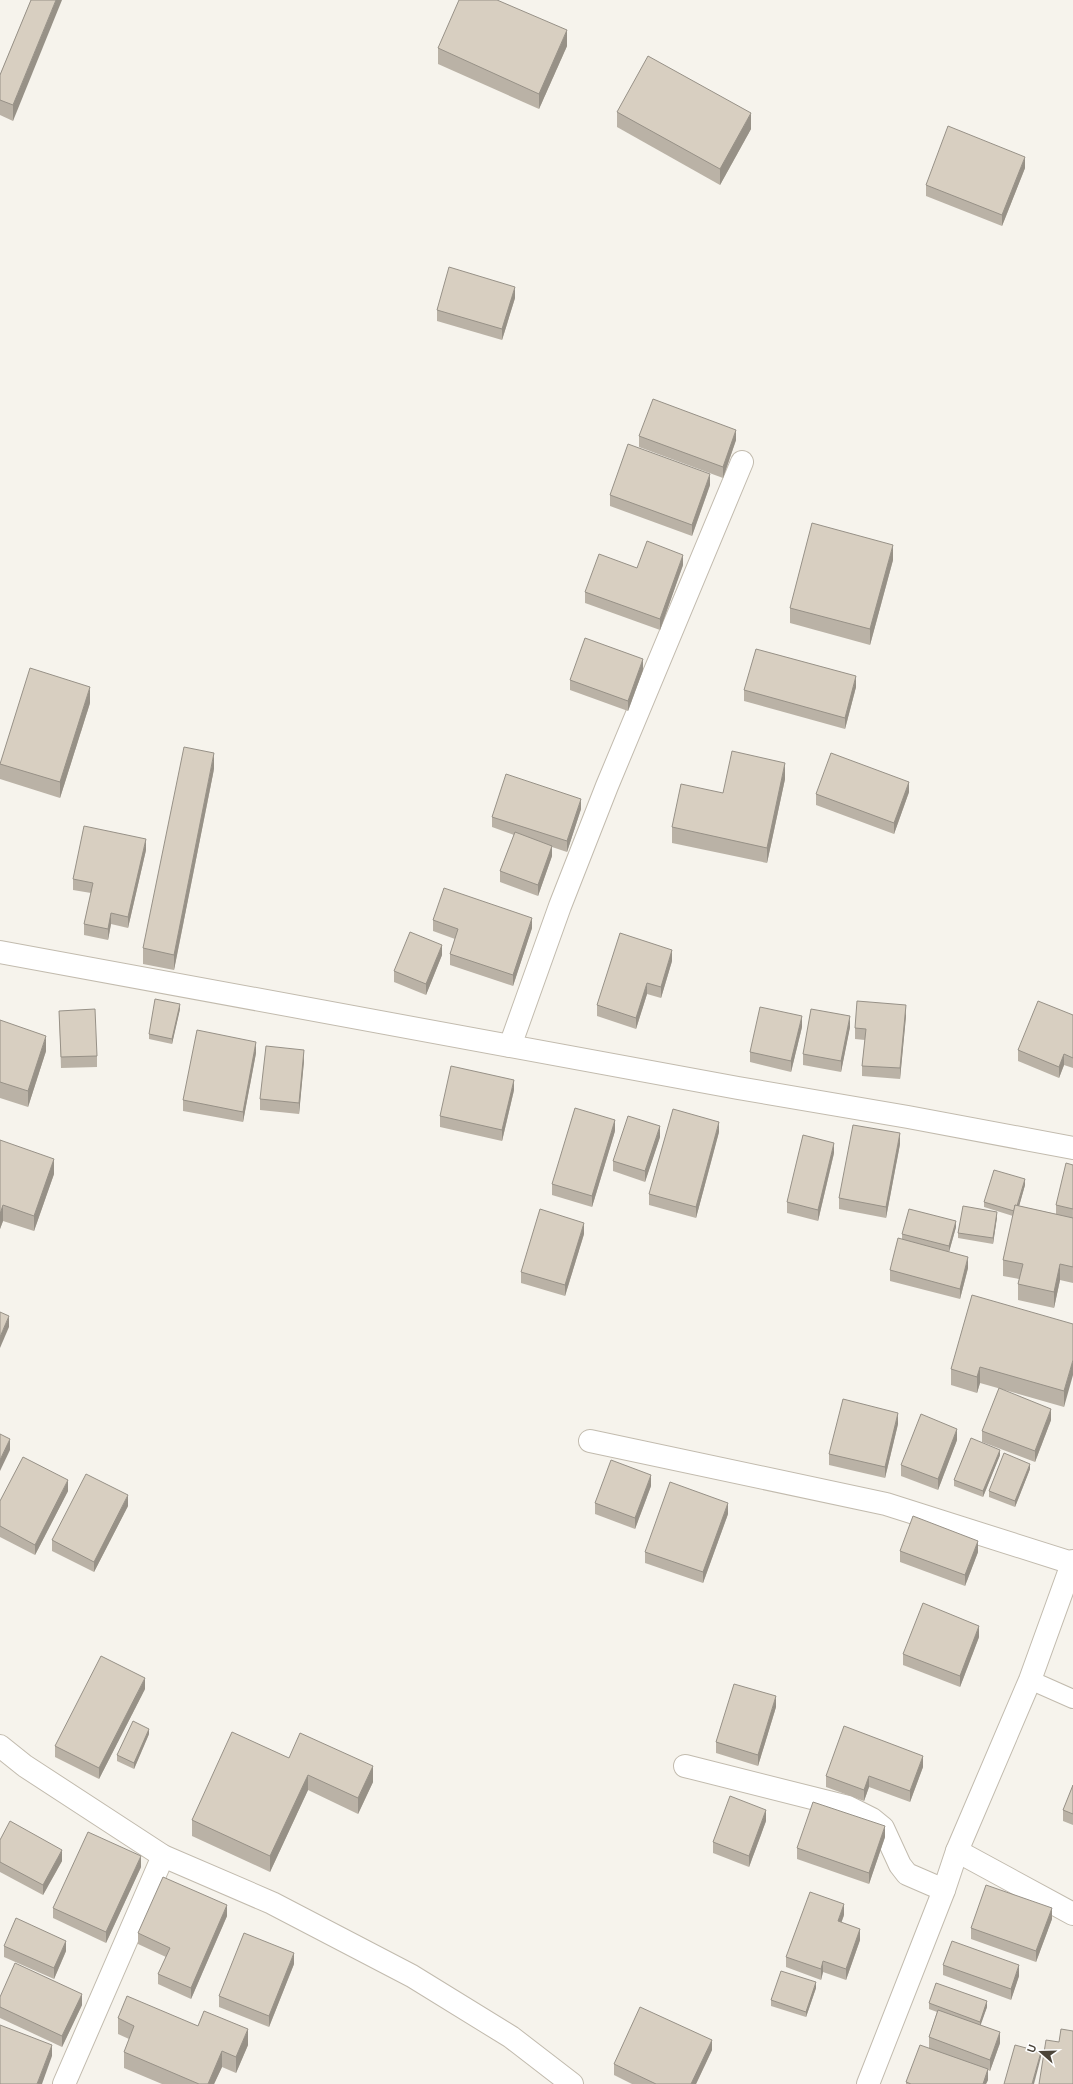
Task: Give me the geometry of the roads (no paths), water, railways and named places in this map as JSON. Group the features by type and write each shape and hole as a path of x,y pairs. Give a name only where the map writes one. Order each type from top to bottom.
{"street":[{"path":"510,1046 560,906 607,786 742,462"},
{"path":"0,952 1073,1148"},
{"path":"590,1442 886,1504 1072,1562 1030,1680 957,1851 944,1890 868,2084"},
{"path":"0,1746 25,1766 163,1856 272,1903 412,1976 511,2037 572,2084"},
{"path":"685,1766 848,1807 872,1818 883,1828 900,1864 907,1874 944,1890"},
{"path":"957,1851 1073,1914"},
{"path":"64,2084 163,1856"}],"lane":[{"path":"1030,1680 1073,1699"}]}
